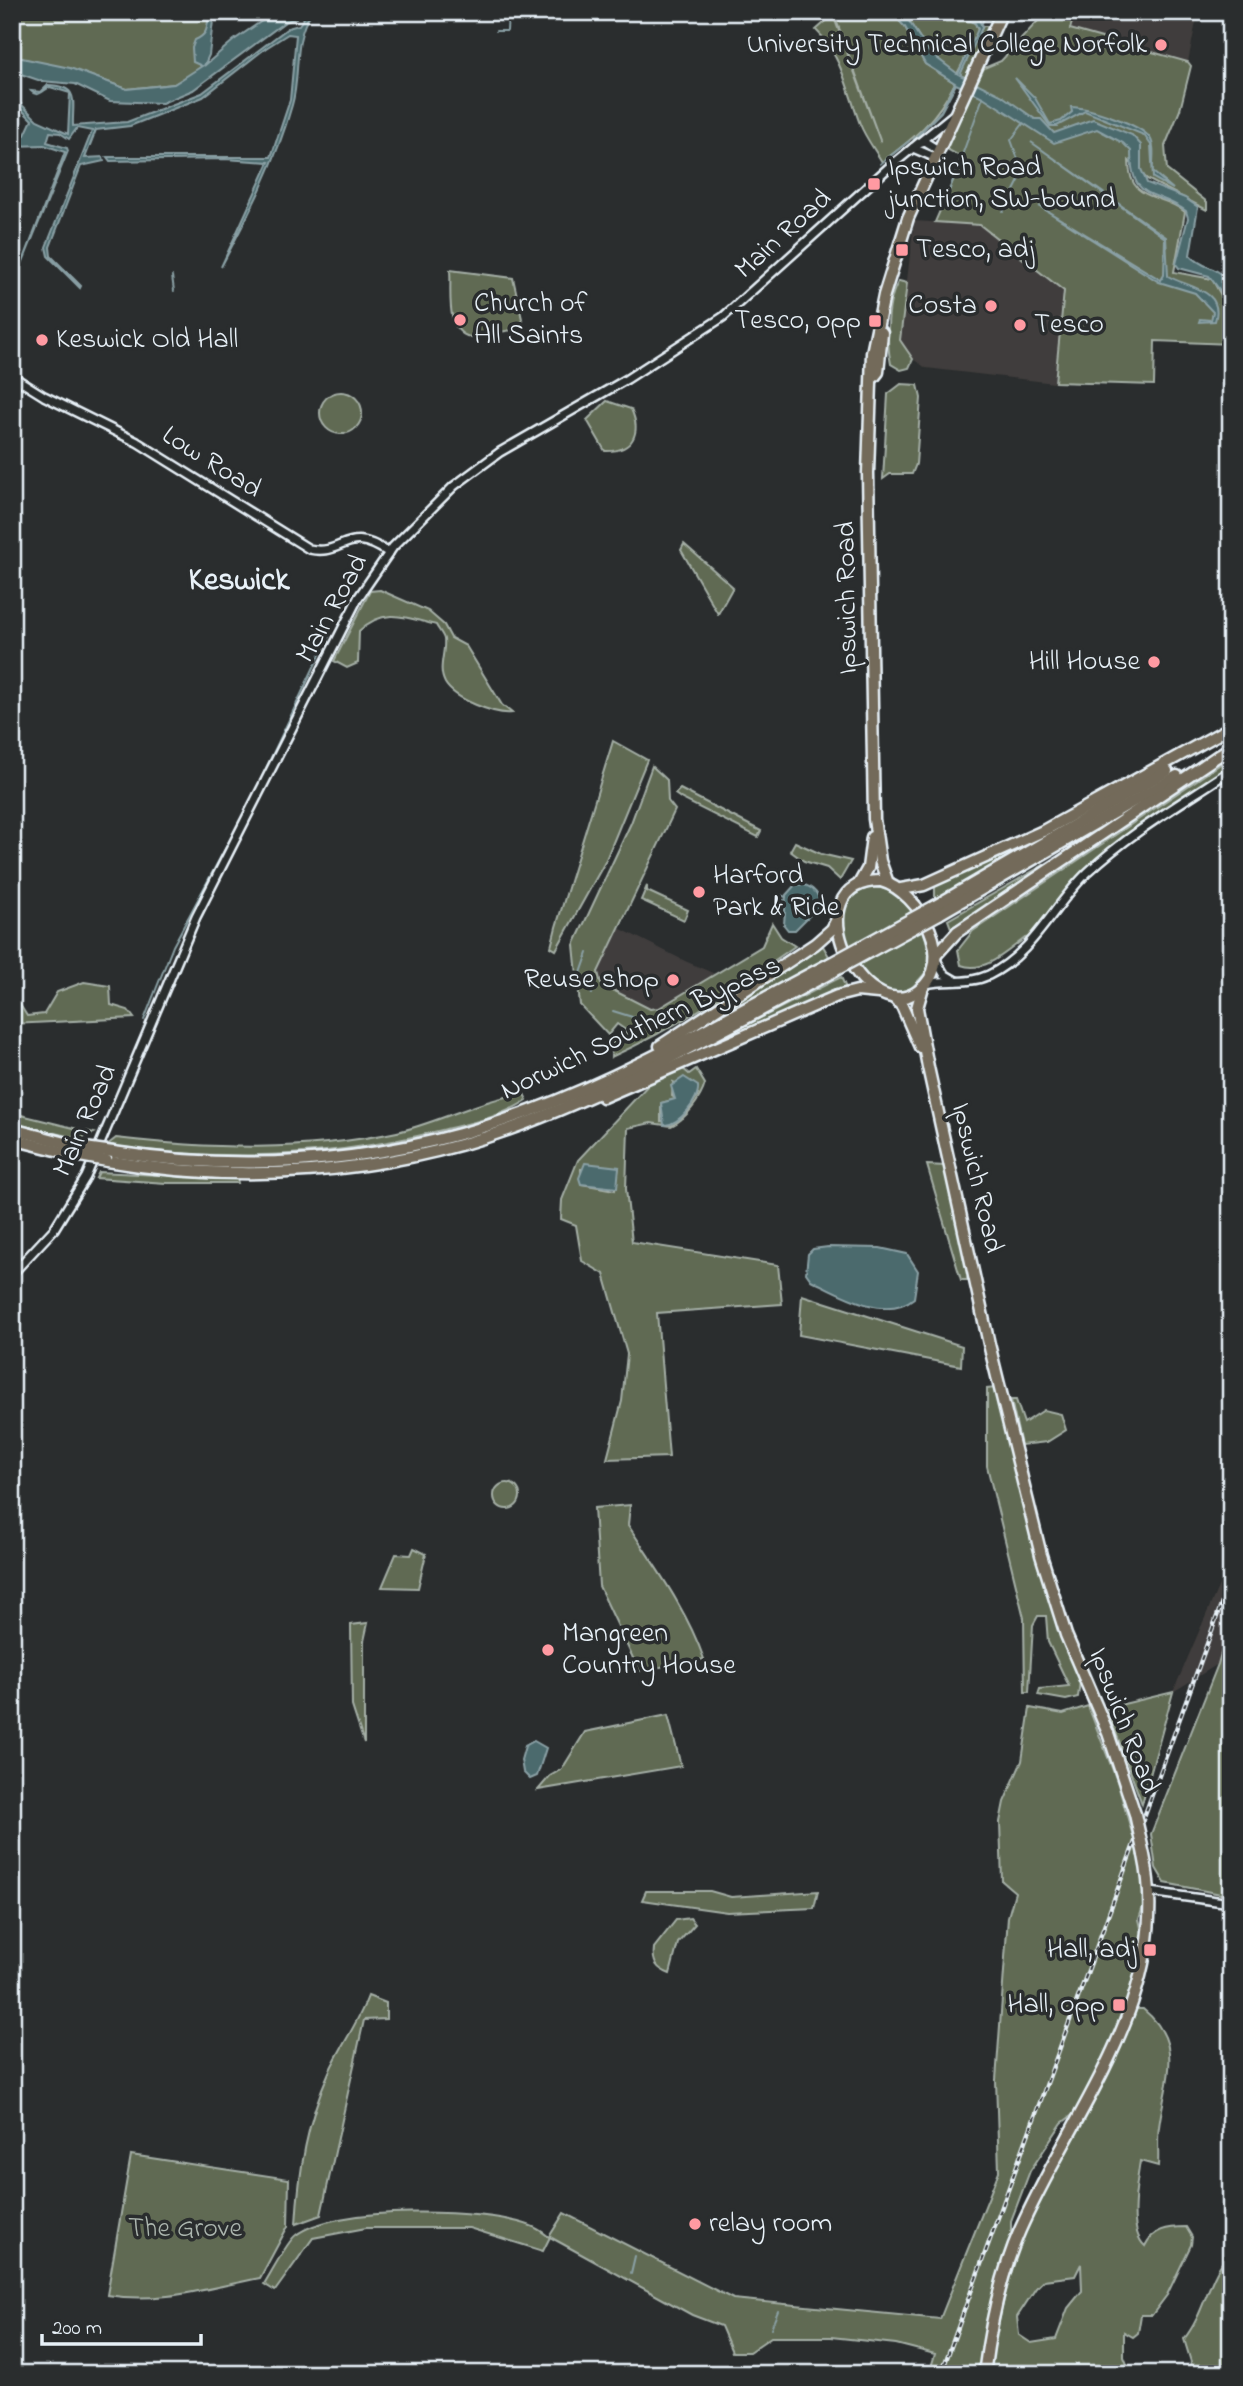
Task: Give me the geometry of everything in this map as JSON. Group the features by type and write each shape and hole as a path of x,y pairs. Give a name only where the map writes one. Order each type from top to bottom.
{"highway":[{"name":"Ipswich Road","path":"888,883 880,861 874,819 868,473 874,377 878,372 884,295 908,218 1002,12"},
{"path":"901,889 924,885 1043,831 1231,729"},
{"name":"Norwich Southern Bypass","path":"937,910 1231,729"},
{"path":"442,1149 492,1139 548,1121 837,996 857,991 894,997 910,996 924,986 933,974 936,957 945,942 1231,745"},
{"name":"Norwich Southern Bypass","path":"12,1139 199,1172 279,1172 370,1164 442,1149 562,1109 833,967 1231,745"},
{"name":"Ipswich Road","path":"859,884 868,868 874,819"},
{"path":"524,1113 622,1067 731,1002 816,944 832,929 842,901 859,884 888,883 901,889 925,920 936,957"},
{"path":"837,919 849,959 878,993"},
{"name":"Norwich Southern Bypass","path":"110,1157 230,1163 332,1159 406,1147 460,1134 524,1113 662,1051 833,967"},
{"name":"Ipswich Road","path":"924,986 917,1008 928,1067 986,1331 1041,1555 1066,1635 1108,1733 1135,1814 1150,1892 1145,1960 1132,2008 1108,2062 1020,2230 1002,2290 984,2374"},
{"name":"Ipswich Road","path":"894,997 902,1006 928,1067"},
{"name":"Norwich Southern Bypass","path":"12,1129 83,1152"}],"main road":[{"name":"Main Road","path":"12,1275 54,1229 86,1177 196,917 358,598 389,553 467,475 723,317 955,113"},
{"path":"915,146 936,154"},
{"name":"Low Road","path":"12,376 44,396 137,442 309,549 319,551 349,540 364,540 389,553"},
{"path":"924,986 979,980 1011,961 1032,940 1077,883 1106,856 1231,770"},
{"path":"936,957 944,974 958,982"},
{"path":"1150,1892 1231,1903"}],"shaded area":[{"name":"University Technical College Norfolk","path":"1075,12 1198,12 1188,62 1070,29"},
{"path":"914,221 980,225 1065,291 1054,383 926,368 913,359 900,340"},
{"path":"619,928 715,974 660,1008 650,1009 601,985 599,980 598,972"},
{"path":"1231,1557 1231,1618 1218,1664 1173,1692"}],"green space":[{"path":"12,12 210,12 207,31 200,38 202,66 199,70 174,84 127,89 80,72 12,56"},
{"path":"842,12 891,12 905,27 925,64 955,83 940,108 924,127 882,162 862,129 832,50 816,30 833,15 881,143 835,17"},
{"path":"903,12 950,12 975,23 979,33 983,26 988,26 966,78 960,75 969,51 957,74 929,52"},
{"path":"1046,12 1075,12 1070,29 1188,62 1191,66 1180,110 1165,146 1167,170 1207,202 1207,210 1147,179 1129,161 1130,175 1140,191 1185,212 1174,272 1212,279 1226,304 1231,305 1231,344 1155,341 1154,385 1055,382 1064,291 980,225 935,222 963,158 945,148 984,68 1001,61"},
{"path":"450,270 513,278 524,328 470,337 462,333 456,327 451,309"},
{"path":"899,281 907,283 900,340 913,359 909,368 901,370 891,364 888,344 889,310"},
{"path":"901,384 918,385 921,398 916,464 912,474 890,474 883,479 888,394"},
{"path":"341,392 356,398 362,413 356,428 341,434 326,428 320,413 326,398"},
{"path":"607,401 631,409 636,426 633,439 628,444 605,451 587,420"},
{"path":"684,544 733,587 718,614 681,550"},
{"path":"380,590 428,611 444,625 451,638 466,646 502,705 512,713 475,705 450,689 442,672 444,639 436,625 395,616 377,619 359,631 358,663 347,668 334,661 370,591"},
{"path":"613,741 647,760 605,862 556,950 551,947 556,927"},
{"path":"1231,757 1231,764 1103,853 1057,901 1032,937 1025,938 987,964 970,967 961,965 958,950 973,931"},
{"path":"652,766 667,780 668,801 675,810 598,972 601,984 650,1009 659,1008 762,946 772,923 781,937 795,946 706,1006 611,1057 613,1041 624,1037 627,1031 617,1024 608,1035 580,1005 574,945 631,823"},
{"path":"680,789 761,831 758,837 682,799 675,794"},
{"path":"795,842 821,854 851,861 840,880 827,868 804,861 790,851"},
{"path":"1012,852 1013,855 935,899 935,885"},
{"path":"1062,856 951,928 948,920"},
{"path":"647,886 647,891 688,910 684,920 641,900"},
{"path":"875,887 888,890 899,897 909,906 923,930 929,957 928,970 909,991 889,991 872,982 857,966 847,947 843,927 845,909 855,895"},
{"path":"823,946 830,958 691,1032"},
{"path":"841,977 846,988 672,1064 672,1063"},
{"path":"84,982 110,986 111,1005 128,1010 134,1018 12,1024 12,1001 17,1000 27,1016 44,1014 57,992"},
{"path":"682,1068 689,1074 696,1069 705,1084 692,1108 683,1117 698,1095 673,1082 672,1096 676,1099 661,1103 661,1121 683,1118 671,1126 651,1123 628,1128 626,1189 632,1242 778,1265 782,1304 657,1313 669,1457 607,1459 622,1401 627,1354 604,1274 582,1261 576,1225 561,1219 562,1200 578,1160 649,1084","holes":["619,1167 615,1190 581,1184 581,1169"]},
{"path":"524,1094 527,1100 486,1119 359,1147 275,1155 233,1155 191,1154 107,1145 116,1138 187,1145 257,1147 328,1143 397,1132 493,1100"},
{"path":"21,1115 94,1133 80,1139 12,1123 12,1117"},
{"path":"927,1165 945,1166 969,1267 967,1280 961,1280"},
{"path":"99,1172 237,1179 238,1183 166,1183 96,1178"},
{"path":"802,1295 962,1346 961,1366 799,1335"},
{"path":"995,1388 1038,1565 1080,1681 1078,1697 1066,1700 1038,1695 1040,1689 1069,1686 1048,1642 1046,1616 1038,1616 1033,1625 1029,1692 1025,1692 1024,1618 987,1466 987,1389"},
{"path":"1011,1400 1016,1400 1024,1423 1044,1410 1061,1414 1066,1430 1047,1442 1021,1445"},
{"path":"507,1483 516,1487 520,1496 516,1505 507,1509 498,1505 494,1496 498,1487"},
{"path":"630,1505 628,1525 680,1606 704,1659 639,1671 599,1586 594,1508"},
{"path":"414,1548 426,1554 418,1588 382,1587 396,1554 411,1555"},
{"path":"1231,1618 1231,1896 1165,1883 1156,1868 1151,1834 1218,1664"},
{"path":"368,1623 364,1641 364,1743 352,1706 351,1625"},
{"path":"1173,1692 1142,1804 1107,1708"},
{"path":"1088,1706 1117,1781 1145,1878 1146,1897 1139,1919 1144,1941 1135,1982 1113,2042 1079,2110 1062,2123 1030,2171 1011,2221 1011,2245 981,2374 929,2374 935,2354 896,2344 831,2337 771,2337 749,2352 732,2352 721,2326 692,2315 550,2237 543,2251 469,2228 366,2228 313,2238 275,2291 264,2284 296,2235 315,2225 342,2218 411,2212 481,2216 531,2226 549,2237 564,2213 733,2299 940,2319 999,2171 996,2080 1008,1917 1015,1892 1002,1881 1000,1822 1004,1802 1022,1761 1030,1708 1063,1714"},
{"path":"668,1715 681,1766 538,1790 550,1776 562,1769 585,1732"},
{"path":"646,1891 710,1891 731,1897 818,1891 814,1908 727,1912 642,1900"},
{"path":"690,1918 695,1924 678,1943 670,1974 656,1965 654,1948 676,1920"},
{"path":"368,1996 386,2003 386,2019 364,2020 321,2215 296,2224 302,2166 321,2090"},
{"path":"1134,2009 1143,2009 1156,2022 1164,2036 1169,2049 1169,2064 1158,2132 1158,2166 1140,2161 1135,2206 1136,2229 1145,2246 1152,2236 1167,2229 1186,2227 1192,2237 1191,2245 1167,2295 1152,2315 1141,2315 1138,2333 1133,2337 1124,2332 1124,2357 1131,2374 987,2374 1016,2246","holes":["1081,2264 1082,2291 1068,2308 1056,2339 1031,2343 1019,2335 1017,2317 1044,2280 1075,2276"]},
{"name":"The Grove","path":"131,2155 289,2179 288,2226 260,2278 166,2296 147,2298 107,2295"},
{"path":"1231,2252 1231,2338 1227,2359 1231,2374 1188,2374 1191,2362 1184,2339 1217,2271"}],"water":[{"path":"210,12 214,12 209,55 204,66 234,40 275,12 297,12 296,18 285,22 193,90 162,103 110,101 75,84 41,81 12,71 12,56 70,68 127,89 174,84 202,66 193,62 192,48 195,40 207,29"},
{"path":"308,12 312,12 299,45 295,93 286,126 261,188 221,267 269,162 225,159 110,161 107,157 271,157 290,100 296,35 288,34 266,48 203,97 130,126 96,130 85,158 103,157 104,161 81,166 50,247 51,256 80,288 48,256 46,247 92,131 77,128 69,139 60,133 50,132 47,142 67,148 68,151 22,264 65,152 44,145 15,146 12,153 12,133 25,135 32,120 12,100 12,95 37,120 68,134 70,93 50,87 38,94 31,91 41,92 48,85 66,88 70,92 72,97 73,126 127,122 202,93 288,28 299,25"},
{"path":"891,12 903,12 929,52 958,74 978,29 975,23 950,12 975,17 974,12 977,12 982,28 960,75 1001,95 1035,119 1041,119 1054,133 1093,119 1132,135 1141,145 1141,169 1147,183 1185,198 1198,207 1190,255 1223,275 1230,291 1231,305 1209,276 1179,268 1176,264 1188,218 1186,211 1140,187 1132,168 1131,151 1123,143 1097,129 1054,143 983,97 956,84 941,112 913,140 941,111 955,83 925,64 905,27"},
{"path":"1015,78 1035,98 1050,124 1061,121 1072,112 1071,107 1113,117 1136,127 1150,138 1153,146 1153,172 1173,189 1153,178 1151,145 1144,135 1085,111 1057,126 1050,126"},
{"path":"1031,142 1166,237 1168,276 1209,296 1217,310 1215,321 1199,322 1200,319 1211,320 1213,312 1195,293 1159,282 1039,206 1161,280 1164,275 1165,238"},
{"path":"800,884 812,889 818,896 820,905 795,930 788,930 784,925 786,895 795,885"},
{"path":"684,1077 698,1086 696,1098 682,1117 664,1125 661,1103 675,1099 671,1086"},
{"path":"585,1163 619,1167 617,1188 581,1184 579,1178"},
{"path":"880,1248 907,1254 918,1271 914,1298 902,1305 876,1307 811,1280 806,1273 808,1254 813,1249"},
{"path":"534,1741 546,1748 537,1776 530,1779 523,1772 521,1760 525,1746"}],"waterway":[{"path":"801,12 806,16 831,15"},
{"path":"981,25 987,12"},
{"path":"496,31 507,31 508,13"},
{"path":"943,208 983,97"},
{"path":"1003,212 1023,173 1011,140 1023,124"},
{"path":"880,164 909,141"},
{"path":"172,276 174,291"},
{"path":"144,1020 173,946 249,804 332,629"},
{"path":"780,895 786,897"},
{"path":"779,898 785,901"},
{"path":"588,953 581,973 592,994"},
{"path":"613,1011 645,1021 659,1020"},
{"path":"631,2273 635,2256"},
{"path":"774,2321 778,2311"},
{"path":"771,2328 773,2323"}],"railway":[{"path":"941,2374 1231,1578"}],"place":[{"name":"University Technical College Norfolk","path":"1161,45"},
{"name":"Ipswich Road junction, SW-bound","path":"874,184"},
{"name":"Tesco, adj","path":"902,250"},
{"name":"Costa","path":"991,306"},
{"name":"Church of All Saints","path":"460,320"},
{"name":"Tesco, opp","path":"875,321"},
{"name":"Tesco","path":"1020,325"},
{"name":"Keswick Old Hall","path":"42,340"},
{"name":"Hill House","path":"1154,662"},
{"name":"Harford Park & Ride","path":"699,892"},
{"name":"Reuse shop","path":"673,980"},
{"name":"Mangreen Country House","path":"548,1650"},
{"name":"Hall, adj","path":"1150,1950"},
{"name":"Hall, opp","path":"1119,2005"},
{"name":"relay room","path":"695,2224"}],"district":[{"name":"Keswick","path":"239,581"}]}
